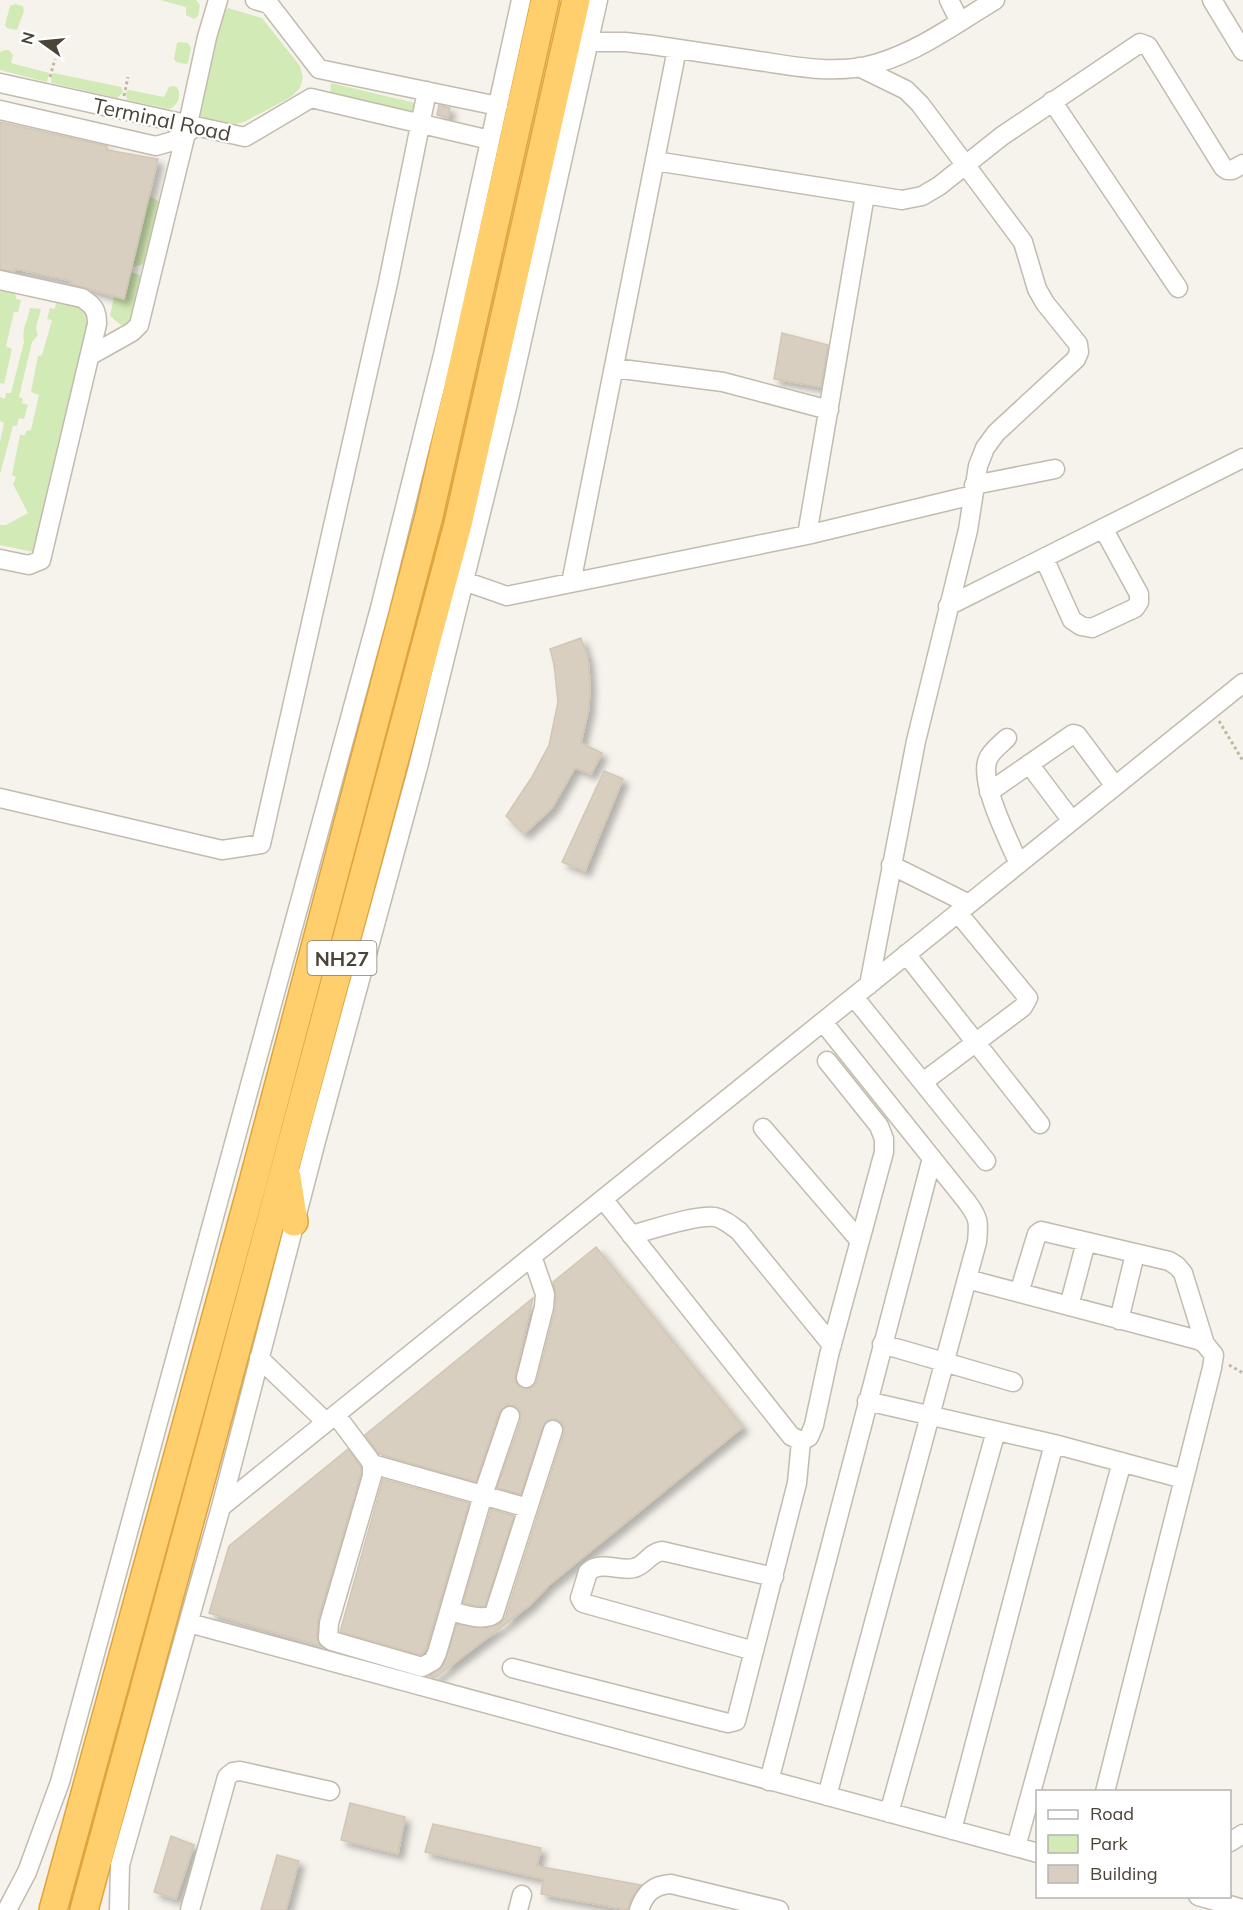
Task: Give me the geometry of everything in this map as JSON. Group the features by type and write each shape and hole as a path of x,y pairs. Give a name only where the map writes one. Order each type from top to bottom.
{"highway":[{"name":"NH27","path":"53,1910 253,1182 429,516 545,0"},
{"name":"NH27","path":"84,1910 458,524 576,0"},
{"path":"286,1167 294,1222"}],"street":[{"path":"91,355 132,332 139,325 191,128 207,37 218,0"},
{"path":"255,0 269,4 319,69 498,105"},
{"path":"7,1910 27,1872 60,1782 380,608 442,356 521,0"},
{"path":"119,1910 120,1865 221,1507 294,1222 418,767 508,404 598,0"},
{"path":"949,0 960,21"},
{"path":"589,42 625,42 821,70 859,68 906,53 935,38 995,0"},
{"path":"1212,0 1243,51"},
{"path":"655,161 902,200 922,196 939,186 1002,136 1137,44 1145,43 1223,167 1232,170 1243,164"},
{"path":"571,583 677,49"},
{"path":"859,68 906,90 921,104 1023,242 1037,289 1045,303 1075,339 1079,352 1076,359 996,433 985,448 978,466 968,530 916,741 868,985"},
{"name":"Terminal Road","path":"0,83 191,128 245,137 311,98 490,140"},
{"path":"0,798 222,850 261,844 388,283 426,91"},
{"path":"1052,102 1178,288"},
{"path":"0,110 156,146 172,141 191,128"},
{"path":"807,535 865,195"},
{"path":"0,280 82,298 92,304 97,311 91,355 41,560 29,565 0,559"},
{"path":"614,368 723,382 828,410"},
{"path":"948,606 1243,458"},
{"path":"464,581 507,596 807,535 1055,469"},
{"path":"1044,558 1072,620 1081,626 1092,628 1135,608 1139,602 1139,594 1103,528"},
{"path":"221,1507 1243,683"},
{"path":"989,792 1073,734 1077,735 1115,786"},
{"path":"1006,738 988,756 985,773 989,792 1019,864"},
{"path":"1029,764 1072,821"},
{"path":"891,865 964,908 1028,998 1023,1007 923,1082"},
{"path":"906,954 1040,1124"},
{"path":"854,997 986,1161"},
{"path":"823,1022 977,1216 977,1242 827,1796"},
{"path":"801,1441 809,1437 814,1425 832,1345 885,1152 884,1139 879,1126 827,1061"},
{"path":"763,1128 860,1241"},
{"path":"769,1781 932,1158"},
{"path":"603,1199 791,1436 801,1441"},
{"path":"631,1235 697,1218 714,1217 728,1222 739,1231 832,1345"},
{"path":"1019,1293 1038,1231 1169,1261 1183,1273 1205,1344 1214,1355 1105,1790"},
{"path":"1069,1306 1086,1242"},
{"path":"1119,1320 1135,1254"},
{"path":"526,1378 545,1294 532,1256"},
{"path":"967,1279 1205,1344"},
{"path":"882,1344 1013,1382"},
{"path":"259,1358 331,1418 372,1464 528,1508"},
{"path":"867,1401 1054,1444 1184,1479"},
{"path":"372,1464 372,1476 329,1623 328,1638 422,1667 433,1661 450,1611 483,1495 510,1416"},
{"path":"450,1611 482,1618 494,1614 553,1430"},
{"path":"889,1813 996,1431"},
{"path":"513,1668 728,1723 736,1721 797,1483 801,1441"},
{"path":"952,1830 1054,1444"},
{"path":"1016,1847 1122,1462"},
{"path":"754,1651 582,1602 580,1598 591,1569 597,1566 632,1569 638,1567 651,1554 662,1551 774,1577"},
{"path":"189,1623 1036,1852"},
{"path":"190,1910 227,1777 233,1772 240,1771 330,1791"},
{"path":"639,1910 643,1899 651,1889 671,1884 779,1910"},
{"path":"1208,1898 1243,1909"}],"path":[{"path":"1211,709 1243,761"}],"green space":[{"path":"160,0 196,0 200,5 198,16 194,19 186,15 186,7"},
{"path":"15,4 23,6 24,11 17,30 7,28 5,25 10,6"},
{"path":"228,8 262,18 300,66 303,78 300,88 291,97 236,124 200,117 197,111 220,16"},
{"path":"177,43 188,43 191,48 188,63 185,64 176,62 174,59"},
{"path":"9,50 13,55 11,63 49,73 47,82 0,70 0,52"},
{"path":"54,73 121,87 123,92 117,98 52,83"},
{"path":"331,83 419,104 416,114 330,95"},
{"path":"169,87 177,87 179,97 175,106 169,109 127,100 126,92 129,90 164,97"},
{"path":"149,196 162,203 145,264 132,267"},
{"path":"131,272 142,276 140,307 129,324 121,325 110,316 114,297 124,299"},
{"path":"0,287 15,290 16,299 21,300 18,312 14,312 6,346 12,349 4,384 0,383"},
{"path":"63,300 82,305 90,314 38,553 0,545 0,525 6,525 28,513 13,484 16,477 12,475 20,435 25,435 26,431 31,430 39,395 31,392 38,356 42,355 52,320 47,319 50,308 55,309 56,303 62,304"},
{"path":"30,308 41,309 36,328 38,335 32,342 19,397 23,399 22,403 28,405 24,419 19,418 17,426 13,426 0,474 0,442 4,423 0,421 0,397 5,399 6,393 11,393"}],"building":[{"path":"439,105 450,108 448,118 437,115"},
{"path":"0,122 107,146 107,150 158,159 124,299 71,284 72,281 16,269 14,272 0,269"},
{"path":"782,333 828,345 821,387 774,379"},
{"path":"581,638 588,659 590,683 589,708 581,743 602,753 591,774 575,768 552,808 524,834 506,816 532,777 549,745 558,702 550,649"},
{"path":"604,771 623,779 585,871 562,862"},
{"path":"596,1247 743,1427 549,1585 530,1605 435,1678 429,1676 443,1666 457,1624 486,1628 499,1624 505,1618 564,1427 556,1419 546,1421 521,1494 497,1488 521,1420 521,1413 514,1406 507,1405 499,1412 476,1482 379,1454 365,1435 533,1298 515,1382 528,1389 534,1386 555,1310 556,1294 553,1282"},
{"path":"348,1449 361,1467 361,1474 318,1620 317,1638 320,1646 209,1613 229,1546"},
{"path":"383,1479 469,1503 426,1649 421,1655 340,1632"},
{"path":"491,1509 514,1516 485,1606 475,1606 463,1603"},
{"path":"350,1803 405,1817 398,1854 341,1840"},
{"path":"433,1824 541,1848 537,1866 641,1885 631,1899 628,1910 541,1894 543,1879 425,1852"},
{"path":"171,1836 194,1845 176,1899 154,1892"},
{"path":"277,1855 299,1861 286,1910 261,1910"}]}
